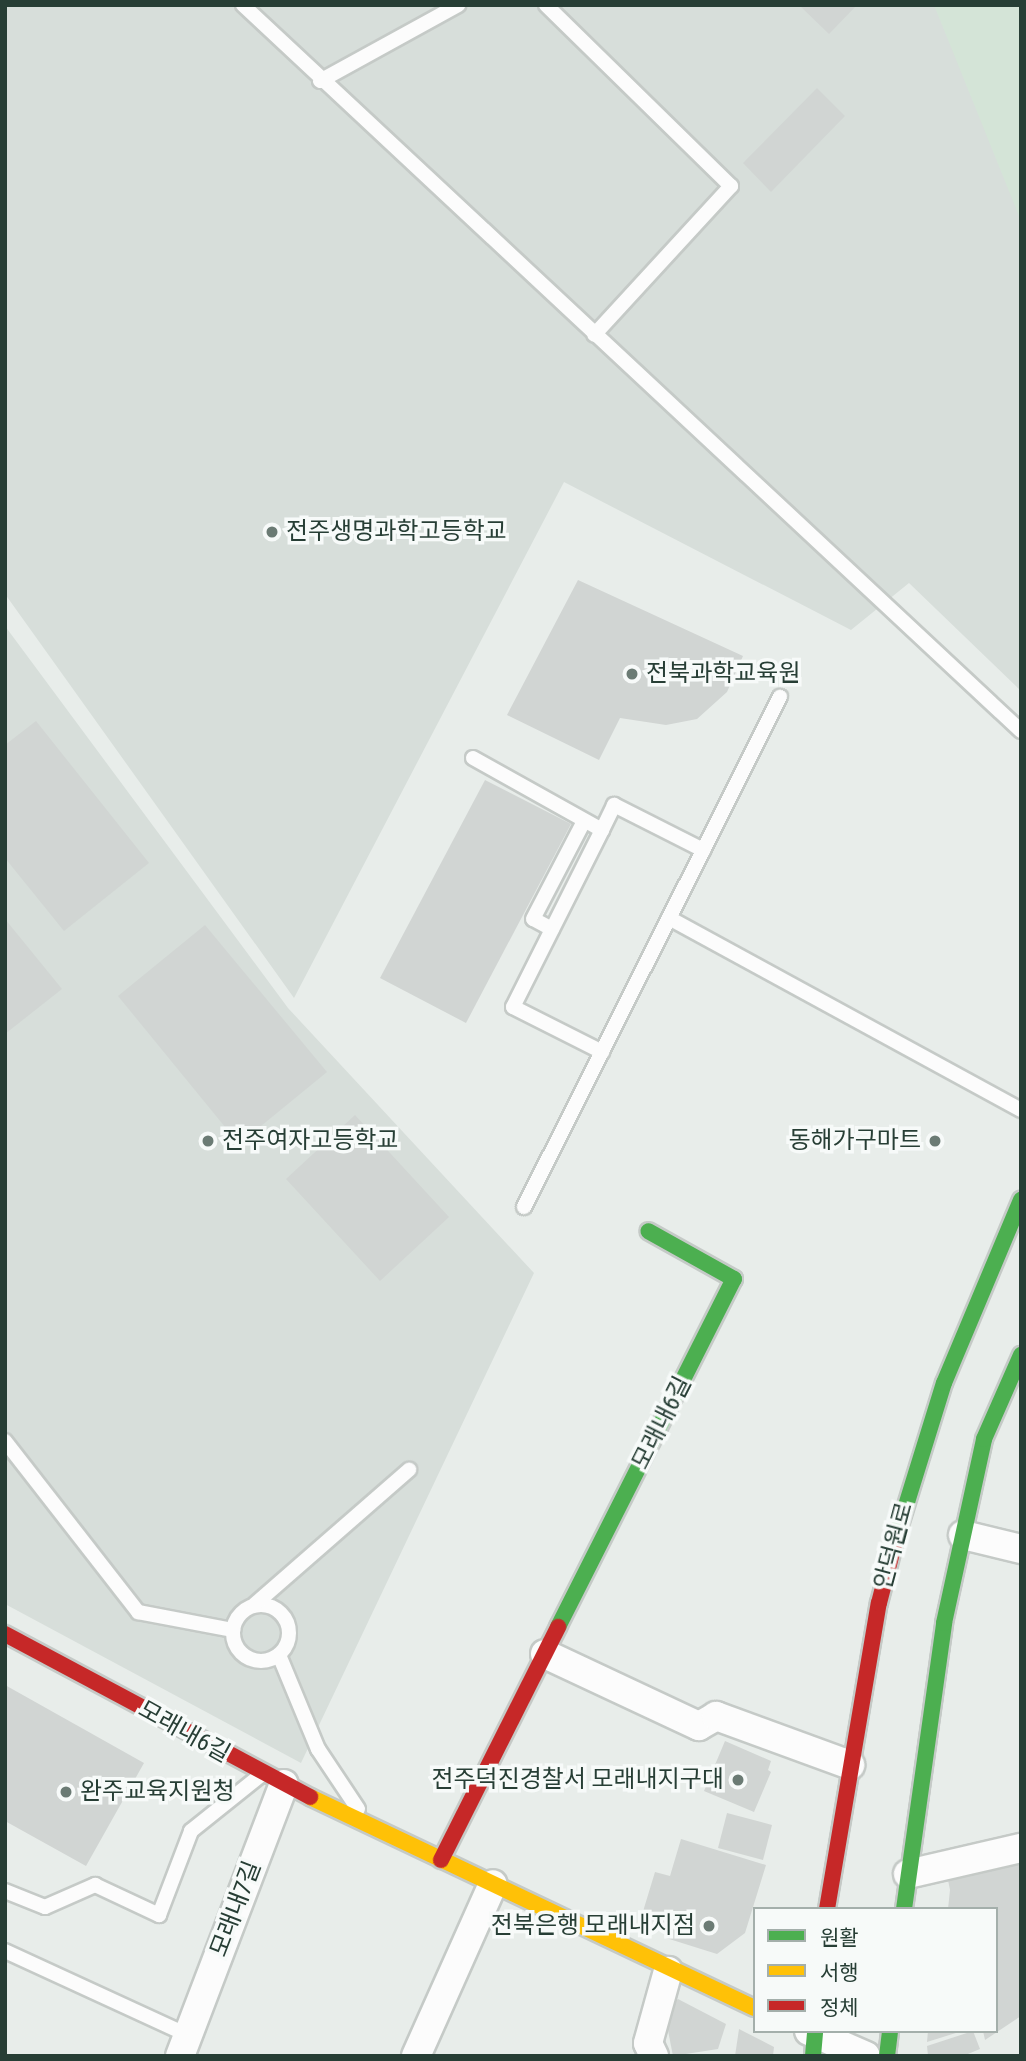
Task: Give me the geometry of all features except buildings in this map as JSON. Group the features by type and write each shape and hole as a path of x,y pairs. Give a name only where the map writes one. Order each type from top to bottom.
{"street":[{"name":"안덕원로","path":"827,1907 879,1603 903,1508 944,1383 1021,1200"},
{"name":"모래내6길","path":"441,1860 734,1279 648,1231"},
{"path":"904,1907 944,1623 984,1439 1021,1356"},
{"path":"963,1535 1021,1549"},
{"name":"모래내6길","path":"5,1634 273,1779 668,1970 753,2007"},
{"path":"545,1654 699,1726 716,1716 850,1765"},
{"name":"모래내7길","path":"184,2045 273,1779"},
{"path":"908,1874 1021,1849"},
{"path":"416,2056 493,1884"},
{"path":"654,2056 648,2043 668,1970"},
{"path":"887,2056 890,2033"},
{"path":"813,2038 866,2056"}],"lane":[{"path":"243,5 320,81 1021,731"},
{"path":"320,81 458,5"},
{"path":"546,5 731,186 594,335"},
{"path":"524,1207 780,697"},
{"path":"472,758 602,830"},
{"path":"602,1052 513,1007 614,805 704,850"},
{"path":"552,929 533,919 584,821"},
{"path":"670,918 1021,1110"},
{"path":"5,1441 138,1612 233,1630"},
{"path":"254,1605 276,1608 284,1616 290,1637 279,1656 258,1662 247,1658 233,1641 236,1619 409,1470"},
{"path":"279,1656 317,1749 369,1825"},
{"path":"5,1891 45,1907 94,1885 159,1915 191,1831 273,1779"},
{"name":"모래내7길","path":"5,1951 184,2045"}],"shaded area":[{"name":"전주생명과학고등학교","path":"5,5 1021,5 1021,691 909,583 851,630 564,482 294,998 5,594"},
{"name":"전주여자고등학교","path":"5,626 288,1008 534,1273 301,1763 5,1604"}],"green space":[{"path":"934,5 1021,5 1021,221"}],"traffic: fast":[{"path":"895,1541 944,1383 1021,1200"},
{"path":"558,1627 734,1279 648,1231"},
{"path":"904,1907 944,1623 984,1439 1021,1355"},
{"path":"813,2056 815,2033"},
{"path":"887,2056 890,2033"}],"traffic: slow":[{"path":"310,1797 753,2007"}],"traffic: jam":[{"path":"827,1907 879,1603 895,1541"},
{"path":"441,1860 558,1627"},
{"path":"5,1634 310,1797"}],"place":[{"name":"전주생명과학고등학교","path":"272,532"},
{"name":"전북과학교육원","path":"632,674"},
{"name":"전주여자고등학교","path":"208,1141"},
{"name":"동해가구마트","path":"935,1141"},
{"name":"전주덕진경찰서 모래내지구대","path":"738,1780"},
{"name":"완주교육지원청","path":"66,1792"},
{"name":"전북은행 모래내지점","path":"709,1926"}]}
